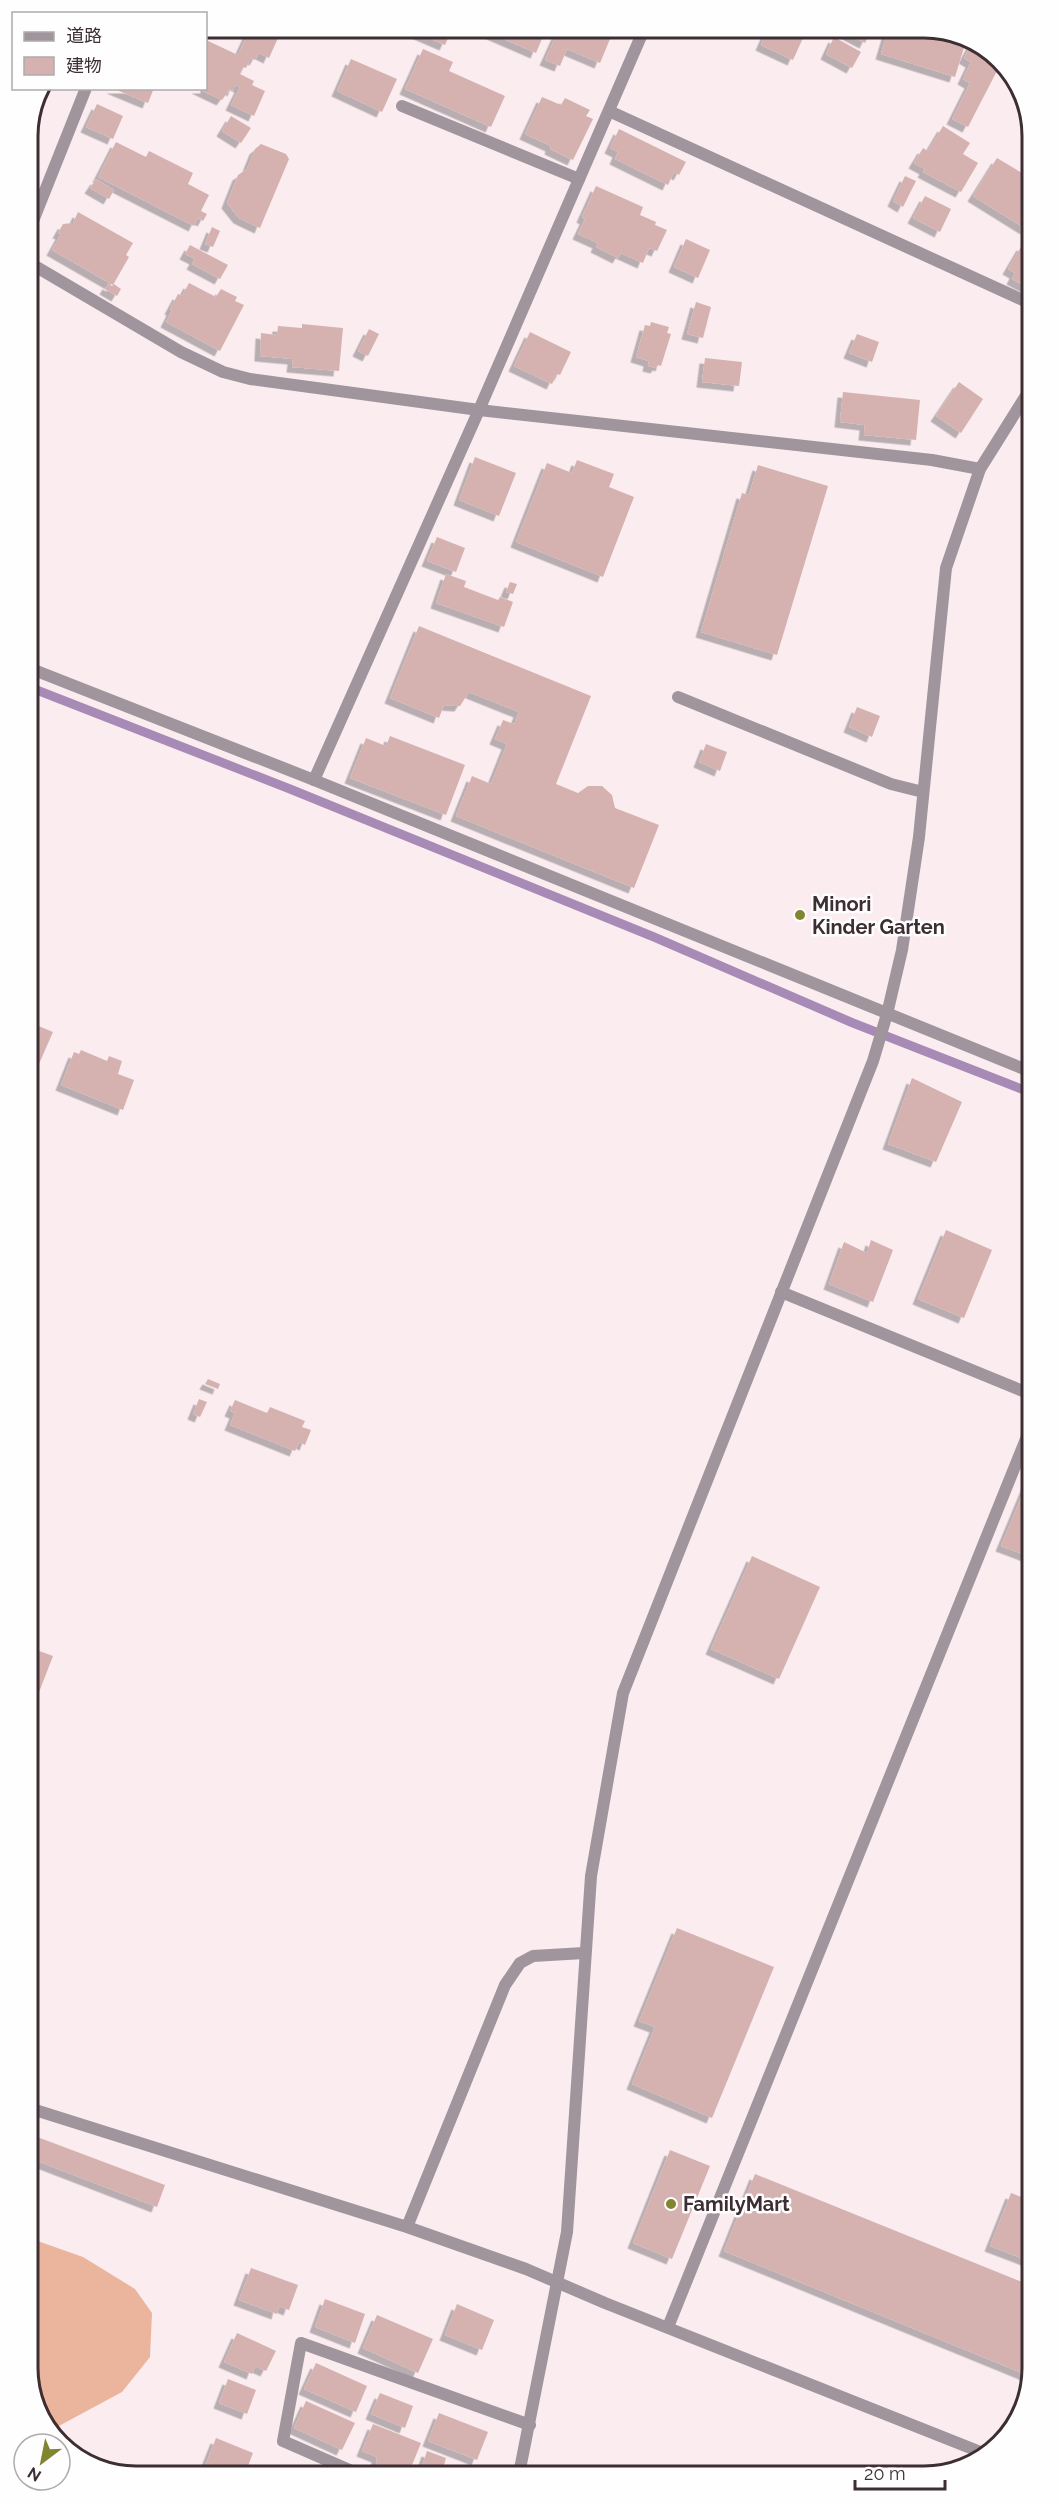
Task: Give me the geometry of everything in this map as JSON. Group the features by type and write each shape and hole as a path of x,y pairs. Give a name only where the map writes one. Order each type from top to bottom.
{"street":[{"path":"314,780 479,410 640,38"},
{"path":"38,208 85,90"},
{"path":"402,106 579,179"},
{"path":"609,111 1022,300"},
{"path":"38,268 181,352 223,372 250,379 479,410 932,460 980,469"},
{"path":"521,2466 555,2282 567,2232 584,1953 591,1876 623,1693 876,1050 886,1019 902,950 923,792 946,568 980,469 1022,402"},
{"path":"38,672 314,780 886,1019 1022,1068"},
{"path":"678,697 891,784 923,792"},
{"path":"781,1292 1022,1391"},
{"path":"668,2327 1022,1449"},
{"path":"407,2228 505,1985 520,1962 534,1956 584,1953"},
{"path":"38,2111 407,2228 526,2269 977,2451"},
{"path":"340,2466 283,2441 301,2343 530,2425"}],"shaded area":[{"path":"38,2241 83,2257 135,2289 152,2313 150,2357 122,2392 57,2427 39,2387"}],"building":[{"path":"246,38 278,38 269,58 259,53 255,60 251,58 240,74 254,81 252,85 265,91 254,116 231,105 240,87 235,85 233,91 230,89 222,100 201,90 207,90 207,40 238,55"},
{"path":"429,38 448,38 445,45"},
{"path":"501,38 542,38 536,53"},
{"path":"555,38 610,39 600,63 567,49 560,66 545,60"},
{"path":"764,38 803,38 793,60 761,45"},
{"path":"834,38 861,52 852,68 826,54"},
{"path":"855,38 868,38 865,43"},
{"path":"886,38 930,38 949,41 964,47 955,77 881,54"},
{"path":"423,49 453,62 449,71 505,96 491,127 405,89"},
{"path":"969,49 997,71 968,127 952,119 970,83 963,79 971,62 964,58"},
{"path":"351,59 397,79 382,112 337,91"},
{"path":"117,90 153,90 148,103"},
{"path":"542,97 561,105 565,98 590,110 586,116 593,119 573,160 550,149 551,146 525,134"},
{"path":"97,104 123,116 113,139 86,127"},
{"path":"231,116 251,128 241,143 222,131"},
{"path":"943,126 970,143 963,154 978,163 961,192 923,172 925,169 914,163 923,148 928,151"},
{"path":"619,129 686,162 679,175 674,172 668,185 615,159 618,152 610,148"},
{"path":"116,142 146,157 149,151 193,173 188,184 209,195 201,211 207,214 203,221 198,218 194,226 98,177"},
{"path":"261,144 286,154 289,159 260,228 239,218 227,203 238,175 247,169 255,149"},
{"path":"997,158 1022,173 1022,227 973,196"},
{"path":"905,176 916,181 903,207 893,201"},
{"path":"96,179 114,190 109,199 90,188"},
{"path":"596,186 643,207 640,215 667,230 657,251 649,248 643,263 621,253 618,258 596,247 598,243 578,234 585,219 582,217"},
{"path":"925,196 951,209 940,232 913,218"},
{"path":"78,212 133,243 126,255 129,257 113,285 52,250 61,234 58,233 63,224 73,223"},
{"path":"212,227 220,231 213,247 205,244"},
{"path":"686,239 710,250 698,278 674,267"},
{"path":"190,245 228,265 220,279 192,264 195,259 185,254"},
{"path":"1022,245 1022,284 1012,279 1015,273 1008,269"},
{"path":"189,283 216,297 221,289 237,297 235,301 244,305 220,351 166,322 178,294 182,296"},
{"path":"108,284 112,286 114,284 121,289 117,296 105,289"},
{"path":"696,302 711,307 703,338 687,334"},
{"path":"651,322 669,327 667,333 671,334 661,366 658,365 656,368 648,366 649,361 636,357 645,325 650,326"},
{"path":"302,324 343,328 339,371 292,367 293,359 260,356 261,333 277,335 278,326 302,328"},
{"path":"369,329 379,334 368,356 358,351"},
{"path":"530,332 571,352 560,375 557,374 552,384 514,366"},
{"path":"857,334 879,342 872,362 849,353"},
{"path":"705,358 742,362 739,386 702,382"},
{"path":"959,382 983,399 961,433 936,416"},
{"path":"843,392 920,400 916,440 864,435 865,425 840,422"},
{"path":"475,457 516,473 499,516 459,500"},
{"path":"577,460 614,474 609,487 634,497 603,577 516,542 547,463 572,473"},
{"path":"758,465 828,486 777,655 701,632 742,493 749,495"},
{"path":"437,537 465,548 456,572 427,561"},
{"path":"446,574 466,581 464,587 498,600 500,597 513,602 504,627 436,603"},
{"path":"510,582 517,584 513,594 506,592"},
{"path":"419,626 591,696 556,784 578,793 588,786 602,786 612,795 615,808 659,825 634,888 456,816 472,776 491,784 507,744 495,739 503,720 514,724 519,712 469,692 460,706 444,705 439,718 390,698"},
{"path":"857,707 880,716 872,737 849,727"},
{"path":"390,736 465,765 446,815 350,778 366,738 386,746"},
{"path":"706,744 727,752 720,771 699,762"},
{"path":"38,1026 53,1032 38,1066"},
{"path":"81,1050 107,1061 109,1056 122,1061 118,1074 134,1080 123,1110 61,1085 74,1052 79,1054"},
{"path":"912,1078 962,1102 936,1162 888,1144"},
{"path":"946,1230 992,1250 964,1318 918,1299"},
{"path":"871,1240 893,1250 873,1302 829,1284 844,1242 867,1253"},
{"path":"208,1379 220,1384 218,1389 205,1384"},
{"path":"199,1399 207,1402 200,1417 193,1414"},
{"path":"235,1400 267,1413 270,1407 305,1421 302,1427 311,1430 305,1445 299,1442 295,1451 230,1425 235,1413 230,1411"},
{"path":"1022,1495 1022,1554 1001,1546"},
{"path":"752,1556 820,1587 779,1679 711,1649"},
{"path":"38,1651 53,1656 38,1695"},
{"path":"677,1928 774,1967 712,2118 632,2084 655,2027 639,2021"},
{"path":"38,2137 165,2185 157,2207 38,2161"},
{"name":"FamilyMart","path":"670,2150 710,2166 672,2259 633,2243"},
{"path":"755,2174 1022,2282 1021,2373 724,2251"},
{"path":"1011,2193 1022,2197 1022,2258 990,2246"},
{"path":"251,2268 298,2285 289,2310 279,2306 277,2314 239,2300"},
{"path":"325,2299 365,2314 355,2343 315,2327"},
{"path":"457,2304 494,2320 482,2350 445,2335"},
{"path":"377,2315 433,2339 418,2373 363,2348"},
{"path":"237,2333 276,2351 266,2371 255,2366 252,2374 224,2362"},
{"path":"316,2363 367,2386 356,2412 304,2389"},
{"path":"228,2379 256,2390 247,2414 219,2403"},
{"path":"380,2393 413,2406 405,2428 371,2414"},
{"path":"306,2401 355,2423 342,2450 294,2428"},
{"path":"439,2413 488,2432 477,2460 428,2441"},
{"path":"373,2424 421,2443 412,2466 381,2466 376,2464 377,2457 362,2451"},
{"path":"216,2438 253,2453 248,2466 205,2466"},
{"path":"427,2451 446,2458 444,2465 447,2466 422,2466"}],"waterway":[{"path":"38,691 290,789 654,937 853,1023 1022,1089"}],"place":[{"name":"Minori Kinder Garten","path":"800,915"},
{"name":"FamilyMart","path":"671,2204"}]}
